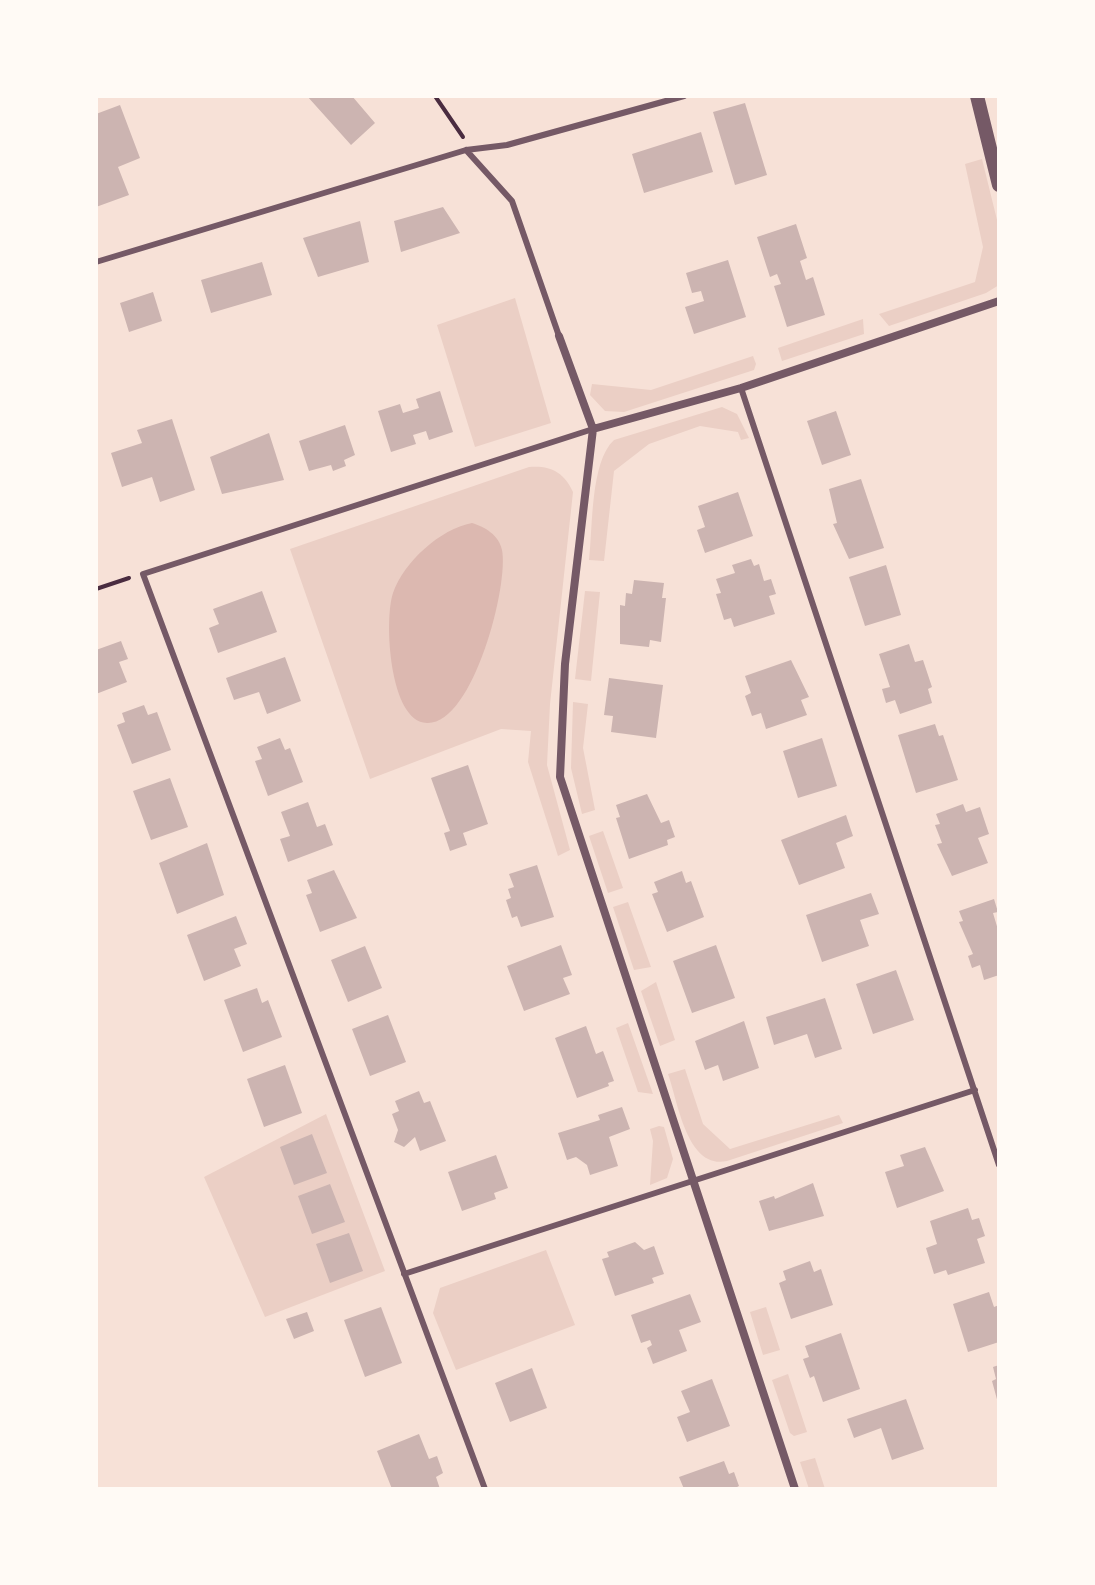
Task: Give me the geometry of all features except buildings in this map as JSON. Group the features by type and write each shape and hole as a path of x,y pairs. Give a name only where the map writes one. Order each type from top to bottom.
{"street":[{"path":"977,96 999,185"},
{"path":"593,429 741,388 999,301"},
{"path":"559,336 593,429 565,664 560,777 795,1489"}],"lane":[{"path":"96,262 466,150 507,145 684,96"},
{"path":"466,150 512,201 559,336"},
{"path":"741,388 999,1165"},
{"path":"485,1489 143,574 593,429"},
{"path":"404,1274 975,1090"}],"path":[{"path":"435,96 462,131 466,150"},
{"path":"96,589 143,574"}],"shaded area":[{"path":"982,159 999,228 999,285 986,293 889,326 879,314 975,282 983,247 965,164"},
{"path":"515,298 551,423 475,447 437,325"},
{"path":"863,319 864,334 782,361 778,348"},
{"path":"753,356 756,364 754,370 624,412 605,411 590,395 592,384 651,390"},
{"path":"722,407 737,414 749,438 741,440 738,432 700,426 649,444 614,471 604,561 589,560 597,479 606,450 614,440"},
{"path":"529,467 556,471 573,492 550,704 547,765 570,850 558,856 528,762 531,731 501,729 370,779 290,549"},
{"path":"472,523 491,532 498,540 503,568 500,592 473,678 459,702 444,718 427,723 414,718 404,706 397,688 390,645 390,606 398,581 414,559 448,532"},
{"path":"585,591 600,592 591,681 575,679"},
{"path":"573,702 588,704 583,748 595,810 582,814 571,768"},
{"path":"603,831 623,888 608,893 589,836"},
{"path":"628,902 651,967 634,970 613,907"},
{"path":"656,982 675,1040 660,1046 641,991"},
{"path":"628,1023 653,1094 638,1092 616,1028"},
{"path":"685,1069 703,1124 730,1149 839,1115 843,1123 727,1161 713,1161 693,1145 668,1074"},
{"path":"326,1114 385,1271 265,1317 204,1177"},
{"path":"664,1127 673,1159 667,1178 650,1185 653,1141 650,1129"},
{"path":"546,1250 575,1325 456,1370 433,1313 440,1288"},
{"path":"766,1307 780,1350 763,1355 750,1312"},
{"path":"788,1374 807,1432 794,1436 790,1433 772,1380"},
{"path":"815,1458 825,1489 809,1489 800,1462"}]}
